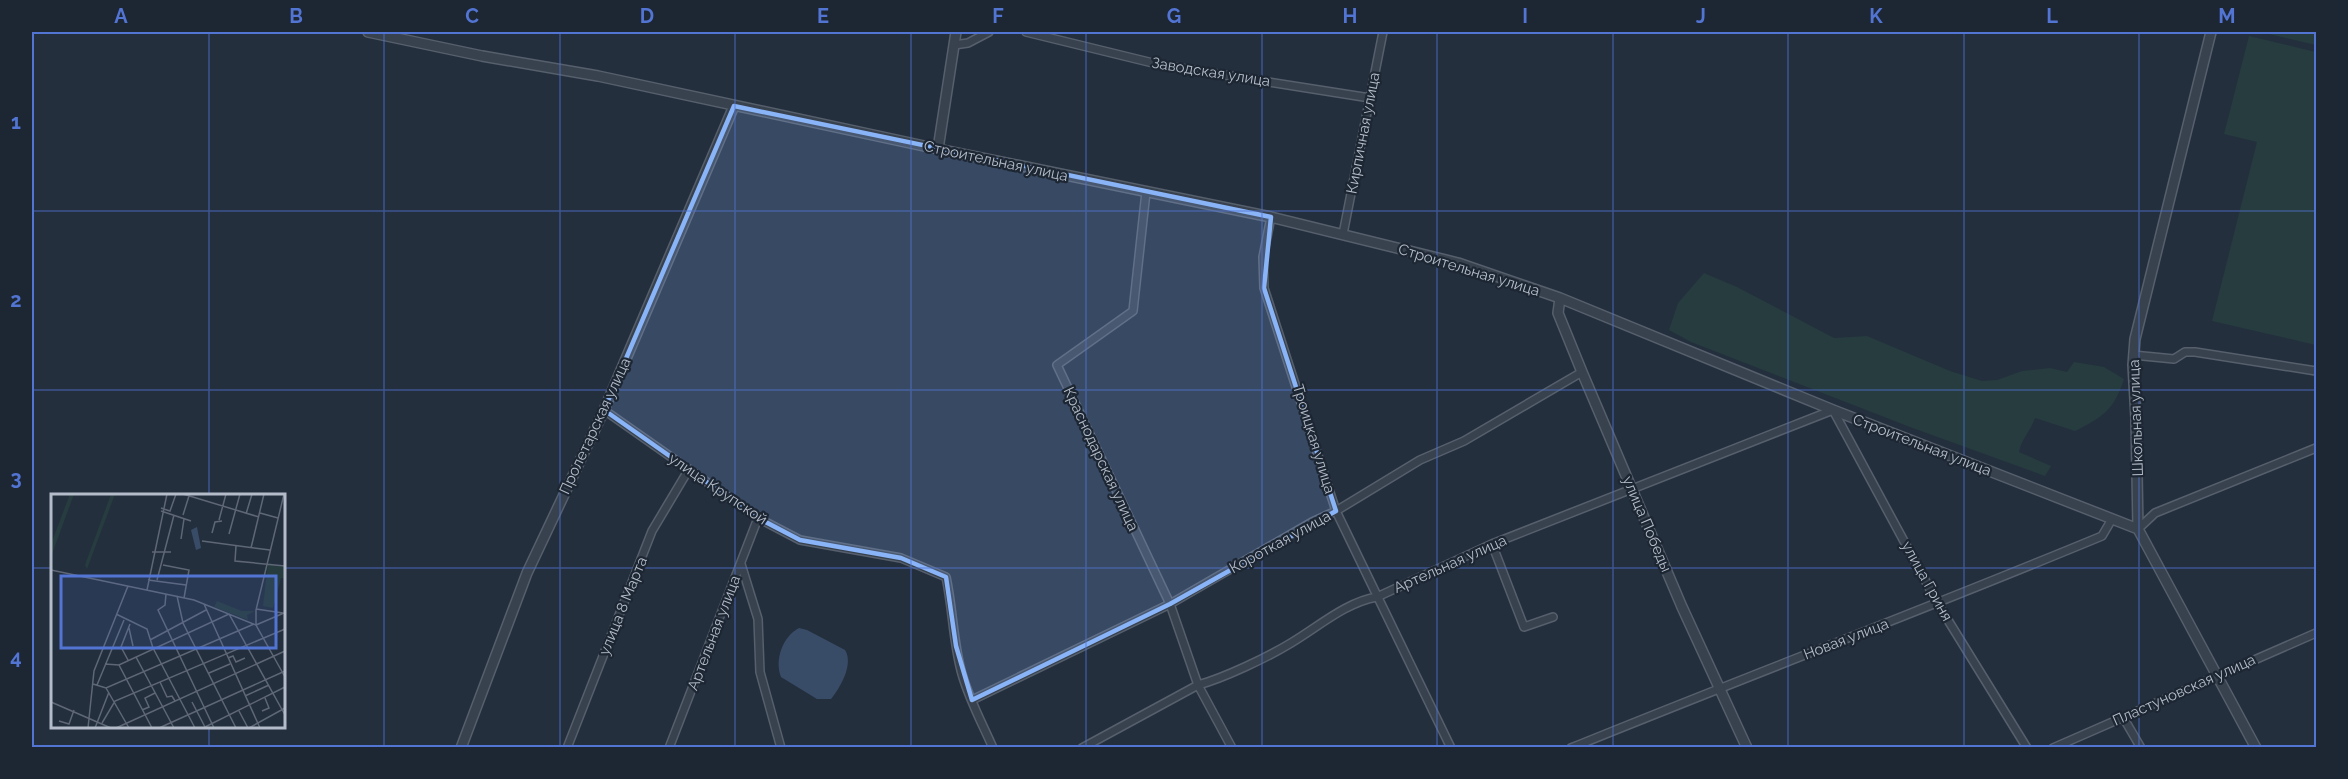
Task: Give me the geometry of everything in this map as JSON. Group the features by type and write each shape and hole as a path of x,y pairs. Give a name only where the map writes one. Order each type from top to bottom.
{"street":[{"name":"Строительная улица","path":"368,32 482,56 598,76 1271,217 1458,263 1560,298 1833,410 2138,529"},
{"path":"938,149 956,32"},
{"path":"954,45 968,43 989,32"},
{"name":"Заводская улица","path":"1026,32 1055,34 1112,54 1161,65 1370,98"},
{"name":"Кирпичная улица","path":"1343,234 1383,32"},
{"name":"Школьная улица","path":"2211,32 2135,339 2133,355 2138,529 2256,747"},
{"name":"Пролетарская улица","path":"460,747 527,573 604,410 734,106"},
{"name":"Краснодарская улица","path":"1146,192 1133,311 1057,365 1170,604 1198,685 1232,747"},
{"name":"Троицкая улица","path":"1271,217 1263,257 1264,288 1336,511 1451,747"},
{"name":"улица Победы","path":"1560,298 1558,313 1582,372 1682,607 1747,747"},
{"path":"2133,355 2174,359 2185,352 2195,352 2316,371"},
{"name":"Короткая улица","path":"972,700 1170,604 1312,522 1336,511 1420,460 1464,441 1582,372"},
{"name":"улица Крупской","path":"604,410 758,518 800,540 902,558 946,577 953,605 956,646 962,674 993,747"},
{"name":"Артельная улица","path":"1082,747 1198,685 1212,681 1291,643 1310,629 1365,599 1377,597 1492,544 1833,410"},
{"name":"улица Гриня","path":"1833,410 1938,604 2027,747"},
{"path":"2138,529 2155,513 2316,448"},
{"name":"улица 8 Марта","path":"567,747 652,531 689,469"},
{"name":"Артельная улица","path":"669,747 758,518"},
{"name":"Новая улица","path":"1572,747 1720,687 1938,604 2102,536 2112,519"},
{"path":"1492,544 1524,627 1553,617"},
{"path":"741,564 758,620 760,672 781,747"},
{"name":"Пластуновская улица","path":"2053,747 2316,633"},
{"path":"2123,717 2141,747"}],"highlighted area":[{"path":"734,106 1271,217 1264,288 1336,511 1170,604 972,700 956,646 946,577 901,558 800,540 758,518 604,410"}],"green space":[{"path":"2260,32 2316,32 2316,45"},
{"path":"2249,36 2316,52 2316,345 2212,321 2257,142 2224,134"},
{"path":"1704,273 1737,287 1834,338 1867,336 1950,371 1982,381 1997,380 2022,371 2050,368 2067,372 2074,362 2104,367 2124,379 2116,398 2106,411 2075,431 2035,418 2019,452 2051,466 2045,476 1910,427 1691,342 1669,330 1678,303"}],"water":[{"path":"799,628 845,650 847,669 831,699 817,699 781,677 779,656 781,649 788,637"}]}
